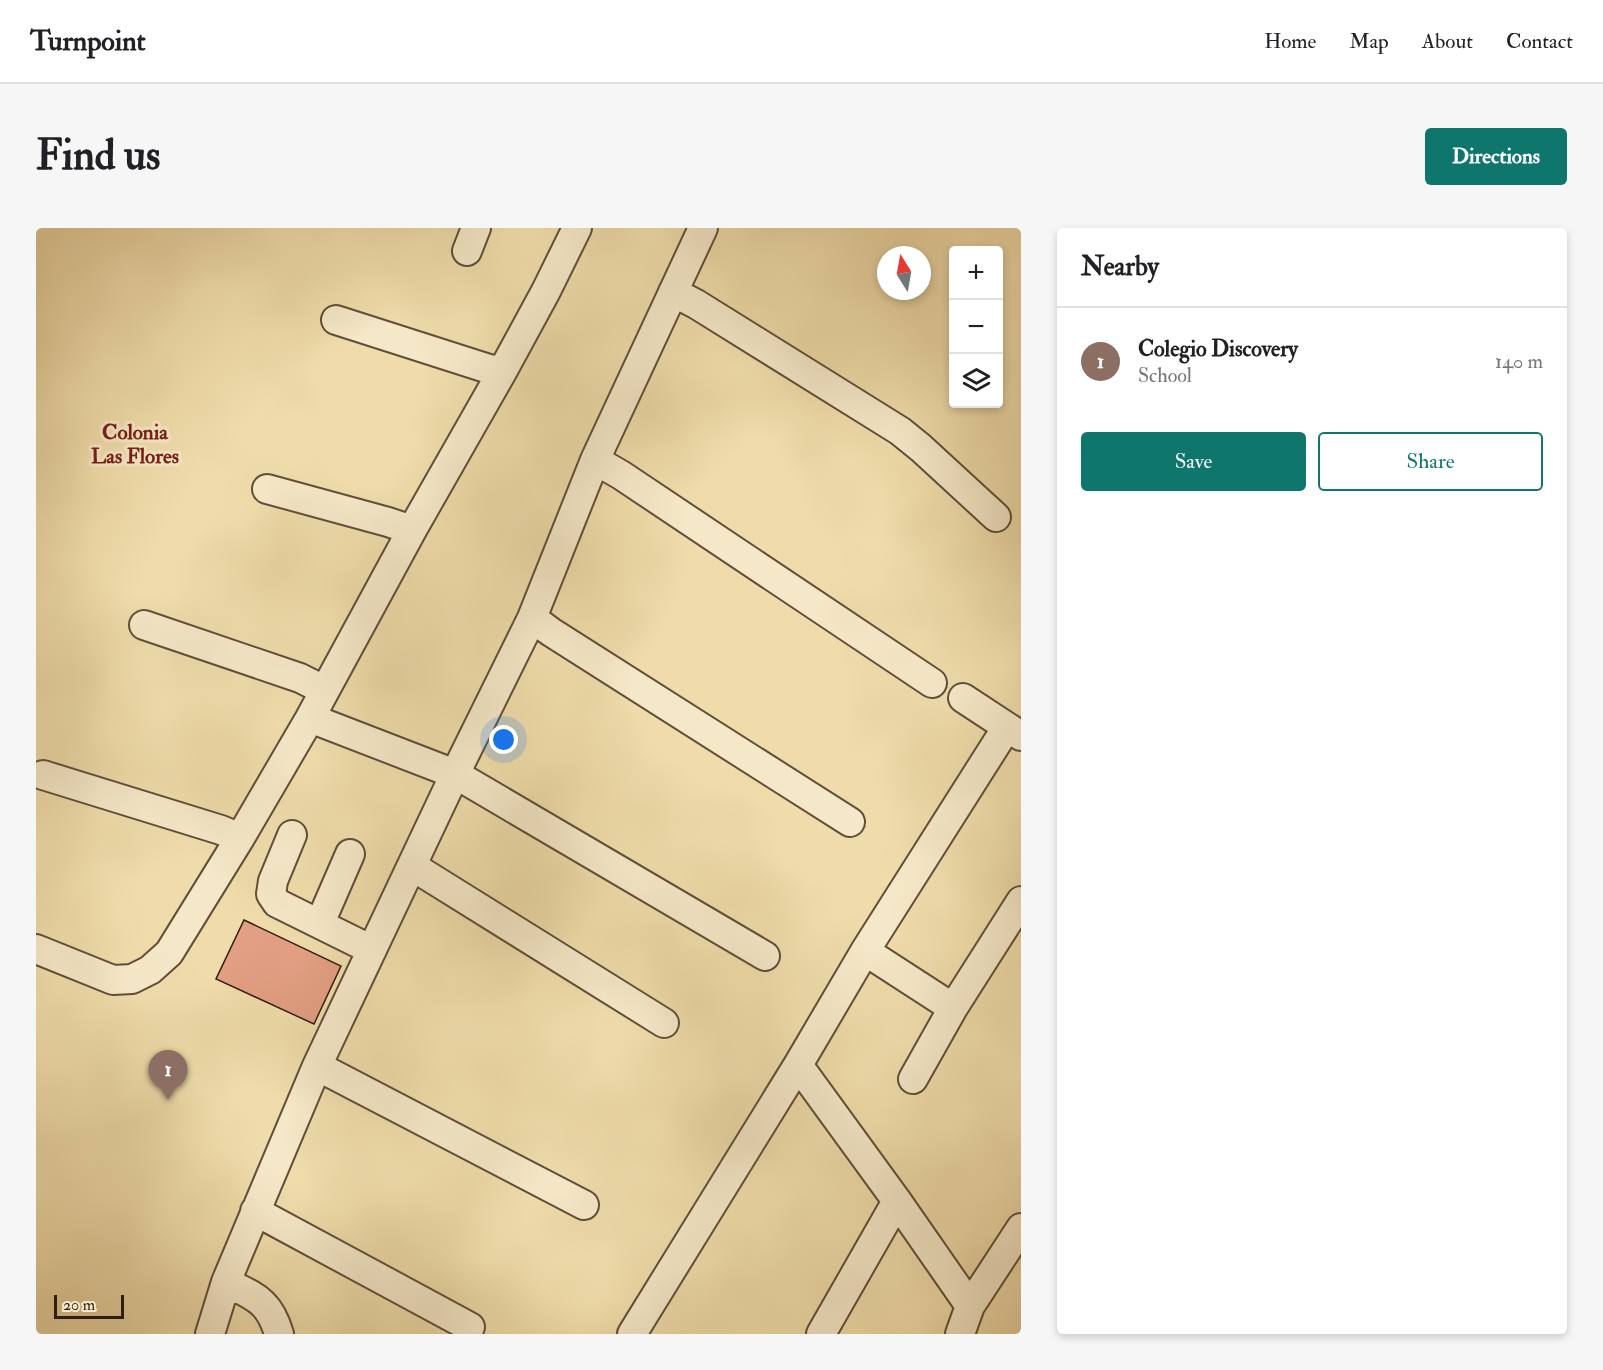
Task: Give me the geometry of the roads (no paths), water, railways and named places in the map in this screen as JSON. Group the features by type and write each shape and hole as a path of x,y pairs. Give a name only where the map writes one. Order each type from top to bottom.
{"street":[{"path":"36,949 113,980 132,979 150,970 169,953 310,718 412,530 502,372 577,228"},
{"path":"210,1334 226,1282 317,1066 455,774 532,618 595,460 703,228"},
{"path":"673,292 900,431 996,517"},
{"path":"336,320 502,372"},
{"path":"595,460 932,683"},
{"path":"267,489 412,530"},
{"path":"532,618 850,822"},
{"path":"144,625 300,678 324,690"},
{"path":"632,1334 798,1065 865,951 1014,732 963,698"},
{"path":"310,718 455,774 765,956"},
{"path":"43,775 240,838"},
{"path":"292,835 273,881 271,894 277,903 372,950"},
{"path":"320,923 350,854"},
{"path":"412,866 664,1023"},
{"path":"913,1078 1021,901"},
{"path":"865,951 954,1008"},
{"path":"798,1065 970,1306"},
{"path":"317,1066 584,1205"},
{"path":"821,1334 897,1201"},
{"path":"255,1211 470,1327"},
{"path":"960,1334 970,1306 1021,1228"},
{"path":"226,1282 265,1304 276,1322 279,1334"}],"place":[{"name":"Colegio Discovery","path":"168,1100"}],"district":[{"name":"Colonia Las Flores","path":"135,444"}]}
